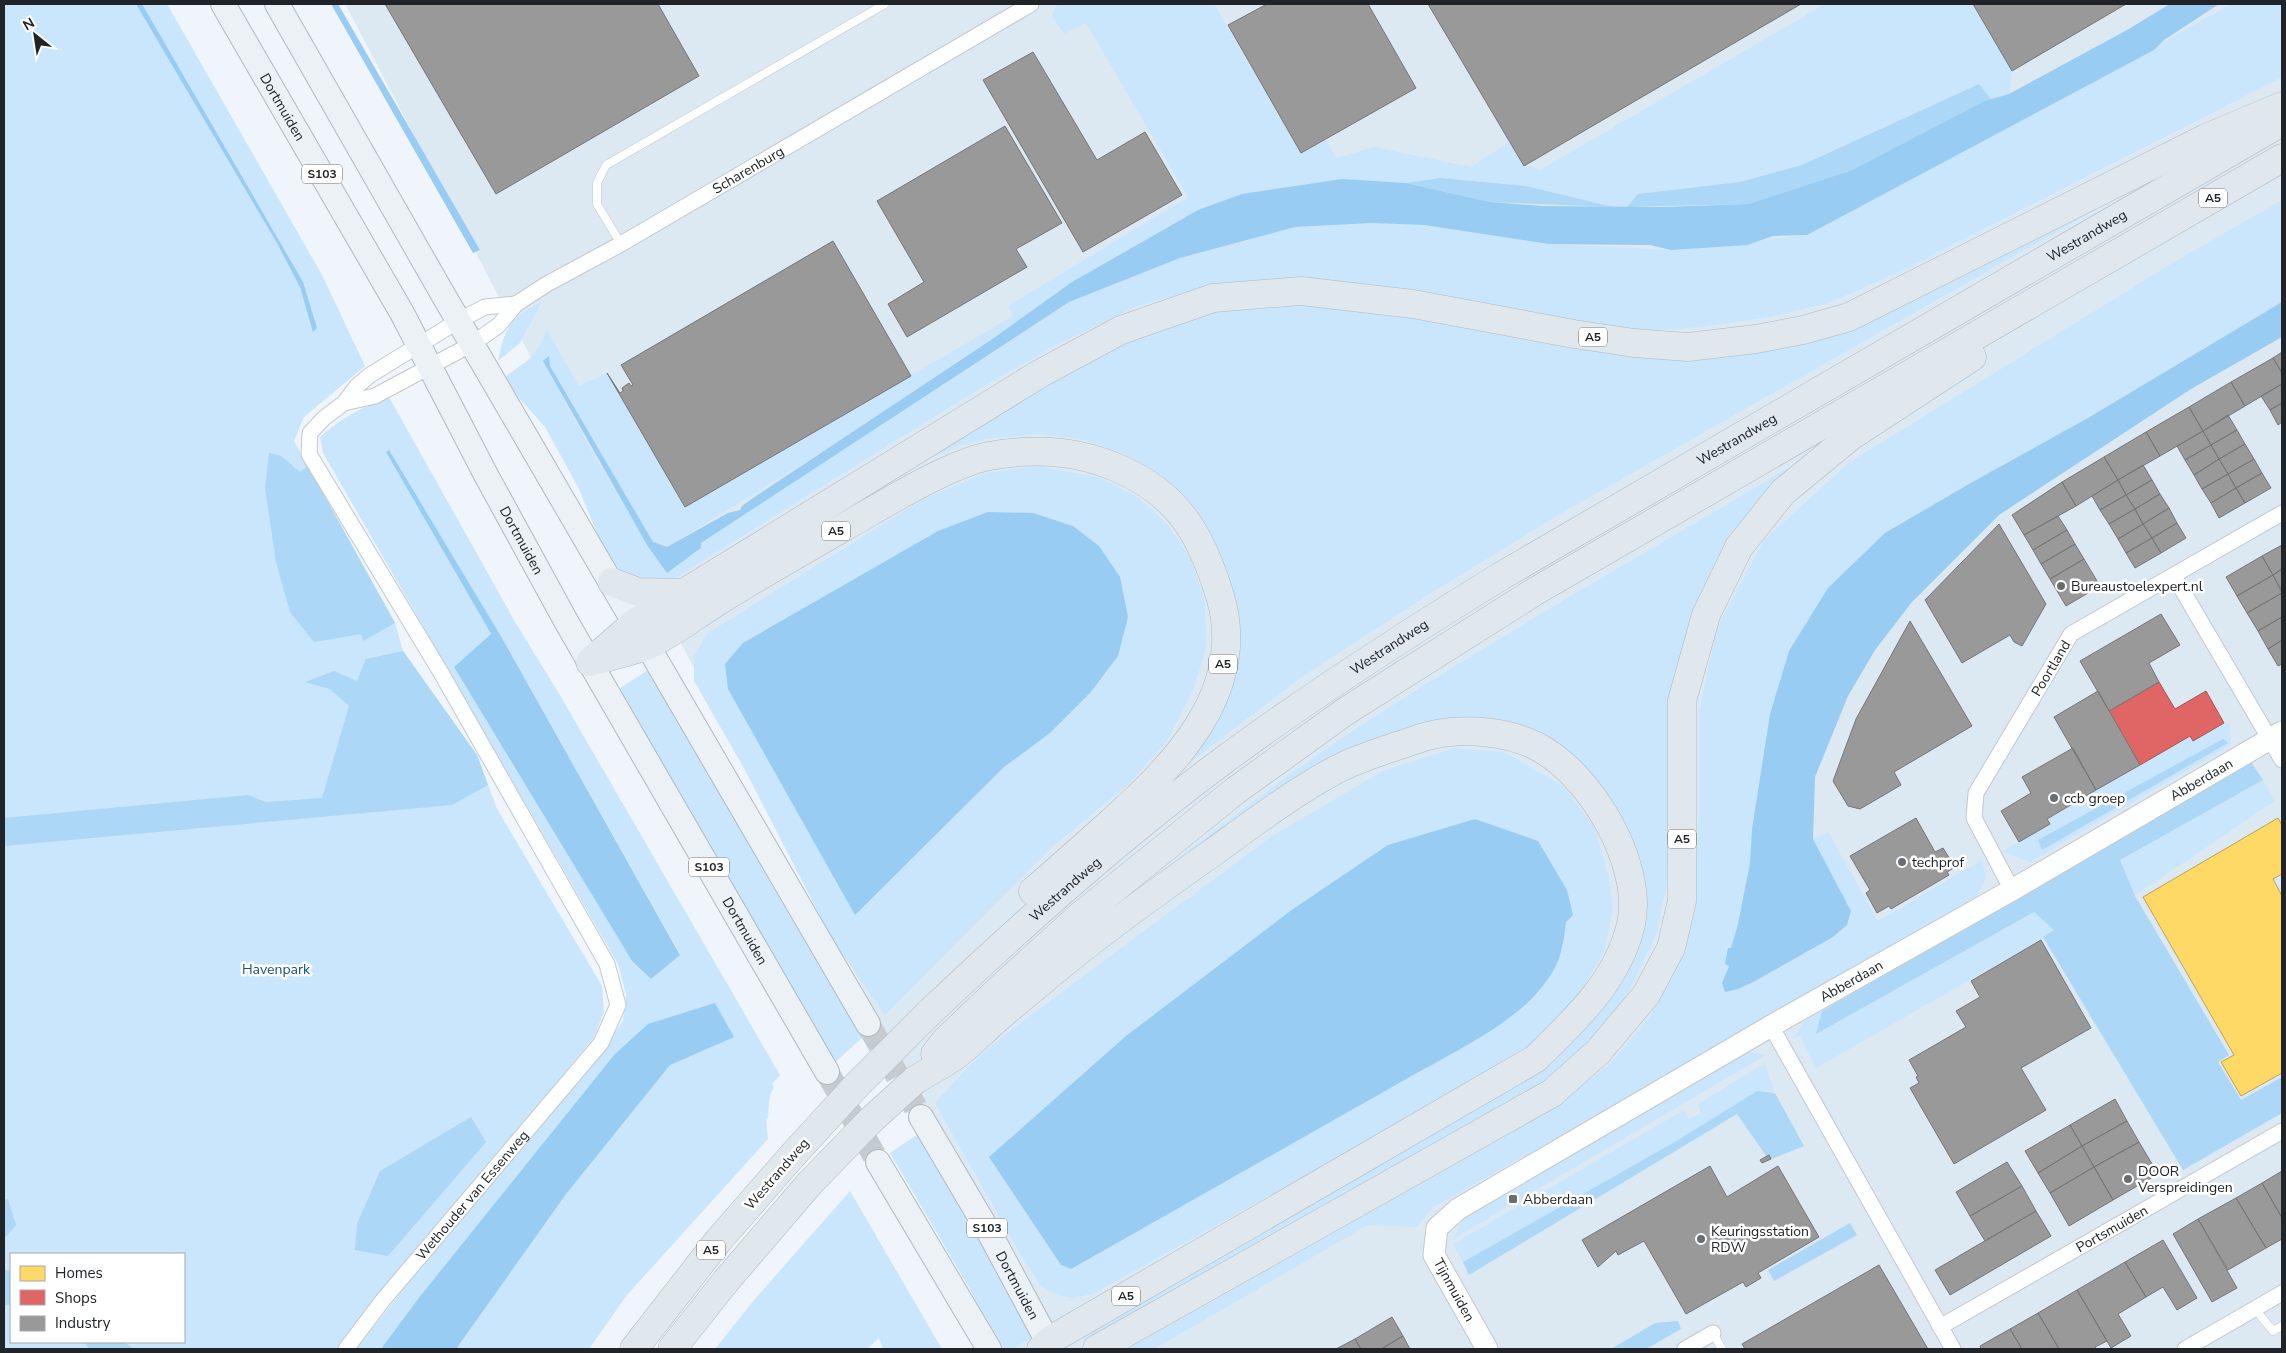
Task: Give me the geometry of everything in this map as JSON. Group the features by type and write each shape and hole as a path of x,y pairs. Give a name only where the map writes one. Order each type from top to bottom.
{"highway":[{"name":"A5","path":"641,634 683,594 1041,372 1121,330 1213,298 1301,292 1413,304 1574,334 1679,346 1756,339 1803,330 1849,317 2206,138 2282,106"},
{"name":"Westrandweg","path":"634,1349 718,1241 857,1085 929,1013 1066,887 1184,791 1302,705 1423,624 1535,556 2282,122"},
{"name":"A5","path":"672,1349 726,1281 809,1184 871,1120 950,1049 1078,917 1234,791 1346,711 1534,592 2282,158"},
{"name":"A5","path":"1097,1349 1552,1094 1598,1052 1646,995 1671,948 1682,900 1682,701 1706,615 1738,547 1783,492 1851,436 1928,387 2144,238"},
{"name":"A5","path":"641,634 769,570 904,493 951,470 987,456 1064,452 1093,458 1139,477 1165,497 1186,518 1210,564 1225,613 1226,642 1222,673 1210,706 1186,746 1154,783 987,933 929,1013"},
{"path":"612,582 638,592 683,594"},
{"path":"590,662 641,634"},
{"name":"A5","path":"950,1049 1137,906 1292,796 1334,770 1370,755 1432,734 1467,732 1501,734 1536,746 1563,764 1586,789 1604,816 1619,842 1629,869 1632,896 1631,922 1624,948 1614,969 1582,1013 1535,1059 1047,1347"}],"main road":[{"name":"Dortmuiden","path":"223,4 420,345 486,476 590,662 827,1072"},
{"path":"277,4 458,320 868,1024"},
{"name":"Abberdaan","path":"1437,1228 1458,1209 1771,1026 2012,890 2276,736"},
{"name":"Dortmuiden","path":"921,1117 990,1234 1047,1347"},
{"path":"878,1162 989,1349"},
{"name":"Tijnmuiden","path":"1437,1228 1434,1255 1487,1349"}],"street":[{"name":"Scharenburg","path":"344,403 375,396 472,344 499,325 516,304 1031,4"},
{"path":"344,403 356,386 370,375 458,320 485,307 516,304"},
{"name":"Wethouder van Essenweg","path":"344,403 324,418 310,433 310,454 440,671 607,964 618,1005 601,1043 382,1300 346,1349"},
{"name":"Poortland","path":"2012,890 1974,818 1976,792 2071,634 2282,513"},
{"path":"2174,576 2276,736 2282,760"},
{"path":"1771,1026 1953,1349"},
{"name":"Portsmuiden","path":"1940,1327 2282,1130"},
{"path":"2185,1349 2282,1294"},
{"path":"1685,1349 1713,1333"}],"lane":[{"path":"621,244 597,204 597,183 606,165 885,4"},
{"path":"2255,1309 2273,1331 2282,1326"},
{"path":"1713,1333 1722,1349"}],"shaded area":[{"path":"136,4 142,4 303,282 317,328 313,332 300,287 277,243"},
{"path":"331,4 338,4 480,250 473,253"},
{"path":"345,4 2282,4 2282,1349 992,1349 867,997"},
{"path":"2170,4 2219,4 2164,40 2154,50 1807,235 1773,236 1747,245 1671,250 1650,245 1549,244 1424,225 1372,223 1295,227 1180,258 1069,302 701,543 701,548 667,573 647,545 543,361 549,356 550,366 653,542 667,547 728,513 740,510 742,506 753,498 991,340 1072,282 1198,210 1242,194 1342,179 1406,183 1490,202 1543,206 1663,207 1748,204 1852,170 1985,101 2009,94 2127,30"},
{"path":"1979,84 1991,99 1852,170 1748,204 1627,207 1638,194 1740,182 1802,165"},
{"path":"1441,178 1526,186 1613,207 1490,202 1406,183"},
{"path":"2282,302 2282,337 2191,389 1999,515 1912,602 1875,650 1848,696 1815,777 1813,839 1851,911 1847,925 1833,937 1755,981 1738,989 1725,992 1722,983 1729,966 1725,964 1728,948 1731,948 1738,924 1750,863 1752,829 1770,714 1789,651 1828,588 1885,533 2088,418"},
{"path":"389,450 502,638 680,955 651,979 632,961 454,667 491,634 386,452"},
{"path":"269,453 281,456 300,472 308,466 395,623 363,641 361,634 314,642 290,612 276,562 265,488"},
{"path":"988,512 1033,513 1073,526 1099,546 1120,577 1128,617 1118,656 1090,693 1050,733 1004,767 855,915 728,689 725,664 743,643 938,531"},
{"path":"403,651 477,755 488,785 452,805 4,846 4,818 248,795 266,802 322,798 349,706 330,689 305,682 334,671 357,681 366,659"},
{"path":"2223,739 2228,743 2042,850 2038,840"},
{"path":"2251,762 2263,780 2120,860 2135,896 2229,1055 2218,1062 2241,1100 2282,1077 2282,1113 2183,1170 2043,937 2054,930 2034,912 1816,1034 1822,1011"},
{"path":"1475,819 1538,841 1567,890 1573,915 1566,922 1563,944 1555,968 1536,994 1506,1020 1469,1044 1071,1269 1061,1265 989,1157 1126,1036 1293,909 1388,845"},
{"path":"715,1003 734,1037 670,1065 566,1194 456,1349 381,1349 418,1299 615,1054 648,1024"},
{"path":"1757,1091 1775,1093 1804,1146 1769,1160 1737,1114 1469,1275 1463,1262 1678,1140"},
{"path":"471,1117 486,1142 388,1256 355,1250 357,1224 380,1171"},
{"path":"8,1199 16,1225 4,1239 4,1200"},
{"path":"1850,1223 1857,1235 1774,1281 1768,1270"},
{"path":"4,1270 10,1271 10,1304 4,1306"},
{"path":"1678,1321 1681,1329 1646,1349 1611,1349 1655,1323"},
{"path":"85,1343 125,1343 134,1349 89,1349"}],"green space":[{"name":"Havenpark","path":"4,4 167,4 322,275 365,366 304,417 294,441 395,623 403,651 477,755 497,809 602,986 604,1012 594,1037 379,1297 339,1349 4,1349"},
{"path":"1057,4 1214,4 1301,153 1326,139 1336,158 1374,147 1471,167 1509,142 1526,165 1540,170 1825,4 1973,4 2012,71 2009,94 1991,99 1979,84 1802,165 1740,182 1638,194 1627,207 1613,207 1526,186 1441,178 1406,183 1342,179 1242,194 1198,210 1072,282 991,340 856,431 667,547 653,542 550,366 549,356 544,361 572,415 618,496 667,573 701,549 701,543 1069,302 1180,258 1295,227 1372,223 1424,225 1549,244 1671,250 1807,235 2119,67 2231,4 2282,4 2282,77 1902,271 1828,303 1770,317 1701,327 1625,332 1424,294 1336,281 1274,279 1205,287 1137,306 1054,346 979,389 667,583 635,580 620,571 601,543 579,489 545,427 510,388 506,376 531,357 547,330 579,386 607,373 685,507 1013,316 1008,306 1188,197 1086,23 1064,34 1052,16"},
{"path":"2282,200 2282,302 2088,418 1789,651 1770,714 1752,829 1750,863 1738,924 1731,948 1728,948 1729,966 1722,983 1755,981 1833,937 1847,925 1851,911 1813,839 1828,832 1878,921 1982,860 1986,878 1976,897 1739,1035 1434,1207 1416,1227 1368,1225 1154,1349 1128,1349 1545,1113 1609,1065 1652,1014 1671,972 1693,897 1699,820 1699,712 1717,628 1764,540 1850,462 2174,262"},
{"path":"2111,201 1560,514 1428,595 1303,676 1171,777 1234,653 1156,475 1122,453 1085,440 1040,434 984,439 959,446 933,457 933,446 1066,367 1206,310 1270,301 1399,310 1567,347 1649,356 1784,342"},
{"path":"542,301 520,343 498,361 503,339 511,324 516,318"},
{"path":"389,397 514,620 561,697 780,1075 772,1084 774,1087 770,1098 768,1118 766,1118 768,1139 627,1295 589,1349 356,1349 416,1273 590,1065 623,1021 626,994 618,964 323,453 320,437 328,430 361,409","holes":["386,452 502,638 680,954 651,979 632,961 454,667 491,634"]},
{"path":"1037,466 1101,478 1139,498 1167,524 1191,559 1204,599 1207,644 1194,688 1167,741 1129,784 1053,846 885,1015 833,941 745,770 694,681 694,656 708,633 925,498 986,473"},
{"path":"1788,468 1790,474 1712,572 1671,800 1667,883 1657,933 1628,993 1605,1029 1553,1075 1477,1121 1087,1346 1077,1330 1522,1076 1633,940 1609,801 1484,721 1426,721 1365,742 1322,766 1139,889 1280,782 1368,721 1524,624"},
{"path":"648,670 654,673 864,1036 832,1065 617,695 620,688"},
{"path":"2230,722 2231,745 2030,862 2002,852 2019,842 2047,819 2190,736"},
{"path":"1454,748 1504,752 1563,786 1595,828 1609,879 1613,909 1604,952 1574,1003 1534,1042 1445,1097 1093,1294 1073,1298 1057,1295 1041,1286 1015,1245 935,1103 974,1061 1019,1024 1272,836 1383,771"},
{"path":"2263,780 2275,801 2134,896 2120,860"},
{"path":"2034,912 2055,931 1816,1068 1800,1036 1794,1038 1804,1021 1822,1011 1817,1033"},
{"path":"1749,1052 1766,1055 1453,1239 1464,1217"},
{"path":"1765,1063 1774,1091 1757,1092 1678,1140 1463,1262 1453,1244 1684,1110 1689,1120 1701,1113 1698,1104"},
{"path":"921,1132 1036,1335 1012,1349 1005,1349 890,1153"},
{"path":"850,1191 942,1349 883,1349 879,1338 867,1349 715,1349 754,1300"}],"building: Homes":[{"path":"2278,818 2282,825 2282,874 2273,879 2282,896 2282,1073 2241,1096 2221,1062 2234,1055 2143,897"}],"building: Shops":[{"path":"2159,682 2175,709 2206,691 2224,723 2193,741 2190,736 2140,765 2109,711"}],"building: Industry":[{"path":"385,4 658,4 699,76 496,194"},
{"path":"1267,4 1368,4 1416,88 1301,153 1228,25"},
{"path":"1428,4 1801,4 1524,166"},
{"path":"1973,4 2126,4 2012,71"},
{"path":"1033,52 1097,160 1145,132 1182,195 1083,252 983,80"},
{"path":"1005,126 1062,223 1016,249 1027,267 907,337 888,304 924,282 877,201"},
{"path":"833,241 911,376 685,507 607,373 620,393 623,391 622,388 629,383 631,386 633,385 621,365"},
{"path":"2282,352 2282,373 2273,358"},
{"path":"2273,358 2282,373 2282,384 2245,406 2231,382"},
{"path":"2231,382 2245,406 2203,431 2189,407"},
{"path":"2282,384 2282,403 2270,410 2261,396"},
{"path":"2282,403 2282,422 2278,425 2270,410"},
{"path":"2189,407 2203,431 2160,456 2146,432"},
{"path":"2228,415 2237,430 2211,445 2203,431"},
{"path":"2237,430 2245,444 2219,459 2211,445"},
{"path":"2203,431 2211,445 2185,460 2177,446"},
{"path":"2146,432 2160,456 2118,480 2104,457"},
{"path":"2245,444 2254,459 2228,474 2219,459"},
{"path":"2211,445 2219,459 2194,475 2185,460"},
{"path":"2104,457 2118,480 2076,506 2062,482"},
{"path":"2219,459 2228,474 2202,489 2194,475"},
{"path":"2254,459 2262,473 2236,488 2228,474"},
{"path":"2143,465 2152,480 2126,495 2118,480"},
{"path":"2262,473 2271,488 2245,503 2236,488"},
{"path":"2228,474 2236,488 2211,503 2202,489"},
{"path":"2118,480 2126,495 2100,510 2092,496"},
{"path":"2152,480 2160,494 2135,509 2126,495"},
{"path":"2062,482 2076,506 2024,535 2012,515"},
{"path":"2236,488 2245,503 2219,518 2211,503"},
{"path":"2160,494 2169,508 2143,524 2135,509"},
{"path":"2126,495 2135,509 2109,524 2100,510"},
{"path":"2169,508 2177,523 2152,538 2143,524"},
{"path":"2135,509 2143,524 2118,539 2109,524"},
{"path":"2058,516 2067,530 2033,550 2024,535"},
{"path":"2177,523 2186,538 2161,553 2152,538"},
{"path":"1999,524 2046,604 2022,646 2014,642 2010,635 1962,663 1925,600"},
{"path":"2143,524 2152,538 2126,553 2118,539"},
{"path":"2067,530 2075,544 2041,564 2033,550"},
{"path":"2152,538 2161,553 2135,568 2126,553"},
{"path":"2075,544 2084,559 2050,579 2041,564"},
{"path":"2282,545 2282,569 2273,575 2262,556"},
{"path":"2262,556 2273,575 2237,596 2226,577"},
{"path":"2084,559 2100,586 2066,606 2050,579"},
{"path":"2282,569 2282,591 2273,575"},
{"path":"2273,575 2282,593 2247,613 2237,596"},
{"path":"2282,593 2282,617 2258,631 2247,613"},
{"path":"2161,614 2180,645 2149,663 2159,682 2109,711 2080,661"},
{"path":"2282,617 2282,640 2268,649 2258,631"},
{"path":"1910,621 1972,726 1894,772 1901,785 1860,809 1848,806 1833,781 1856,719"},
{"path":"2282,640 2282,664 2278,666 2268,649"},
{"path":"2098,691 2140,765 2096,790 2054,717"},
{"name":"ccb groep","path":"2073,748 2096,790 2047,819 2050,824 2019,842 2001,811 2031,793 2022,777"},
{"name":"techprof","path":"1916,818 1935,852 1943,848 1955,867 1947,872 1949,875 1891,909 1889,906 1877,913 1866,893 1870,890 1850,856"},
{"path":"2041,940 2091,1028 2021,1068 2046,1110 1954,1164 1910,1088 1919,1083 1916,1077 1918,1076 1909,1060 1966,1027 1956,1011 1980,997 1971,981"},
{"path":"2115,1099 2127,1121 2082,1146 2070,1125"},
{"path":"2127,1121 2139,1142 2094,1167 2082,1146"},
{"path":"2070,1125 2082,1146 2038,1173 2025,1151"},
{"path":"2139,1142 2158,1174 2113,1200 2094,1167"},
{"path":"2082,1146 2094,1167 2050,1193 2038,1173"},
{"path":"1769,1155 1771,1159 1762,1163 1760,1160"},
{"path":"2007,1162 2022,1186 1970,1216 1956,1192"},
{"name":"Keuringsstation RDW","path":"1710,1166 1727,1197 1778,1166 1819,1237 1758,1273 1761,1278 1746,1287 1743,1282 1686,1314 1644,1241 1618,1255 1616,1251 1598,1267 1582,1240"},
{"path":"2094,1167 2113,1200 2069,1226 2050,1193"},
{"path":"2282,1171 2282,1218 2262,1183"},
{"path":"2262,1183 2282,1218 2282,1239 2266,1248 2236,1198"},
{"path":"2022,1186 2036,1211 1985,1241 1970,1216"},
{"path":"2236,1198 2266,1248 2228,1270 2198,1219"},
{"path":"2036,1211 2051,1236 1950,1295 1935,1270"},
{"path":"2198,1219 2237,1288 2212,1302 2173,1234"},
{"path":"2163,1240 2197,1298 2177,1310 2163,1287 2146,1297 2125,1262"},
{"path":"2125,1262 2146,1297 2118,1314 2131,1336 2111,1348 2077,1290"},
{"path":"1879,1265 1928,1349 1745,1349 1742,1344"},
{"path":"2077,1290 2107,1341 2095,1347 2097,1349 2059,1349 2038,1313"},
{"path":"2038,1313 2059,1349 2022,1349 2010,1329"},
{"path":"1392,1317 1403,1336 1381,1349 1361,1349 1355,1339"},
{"path":"2010,1329 2022,1349 1981,1349 1980,1346"},
{"path":"1403,1336 1410,1349 1381,1349"},
{"path":"1355,1339 1361,1349 1336,1349"}],"tunnel":[{"path":"868,1024 921,1117"},
{"path":"827,1072 878,1162"}],"place":[{"name":"Bureaustoelexpert.nl","path":"2061,586"},
{"name":"ccb groep","path":"2054,798"},
{"name":"techprof","path":"1902,862"},
{"name":"DOOR Verspreidingen","path":"2128,1179"},
{"name":"Abberdaan","path":"1513,1199"},
{"name":"Keuringsstation RDW","path":"1701,1239"}]}
